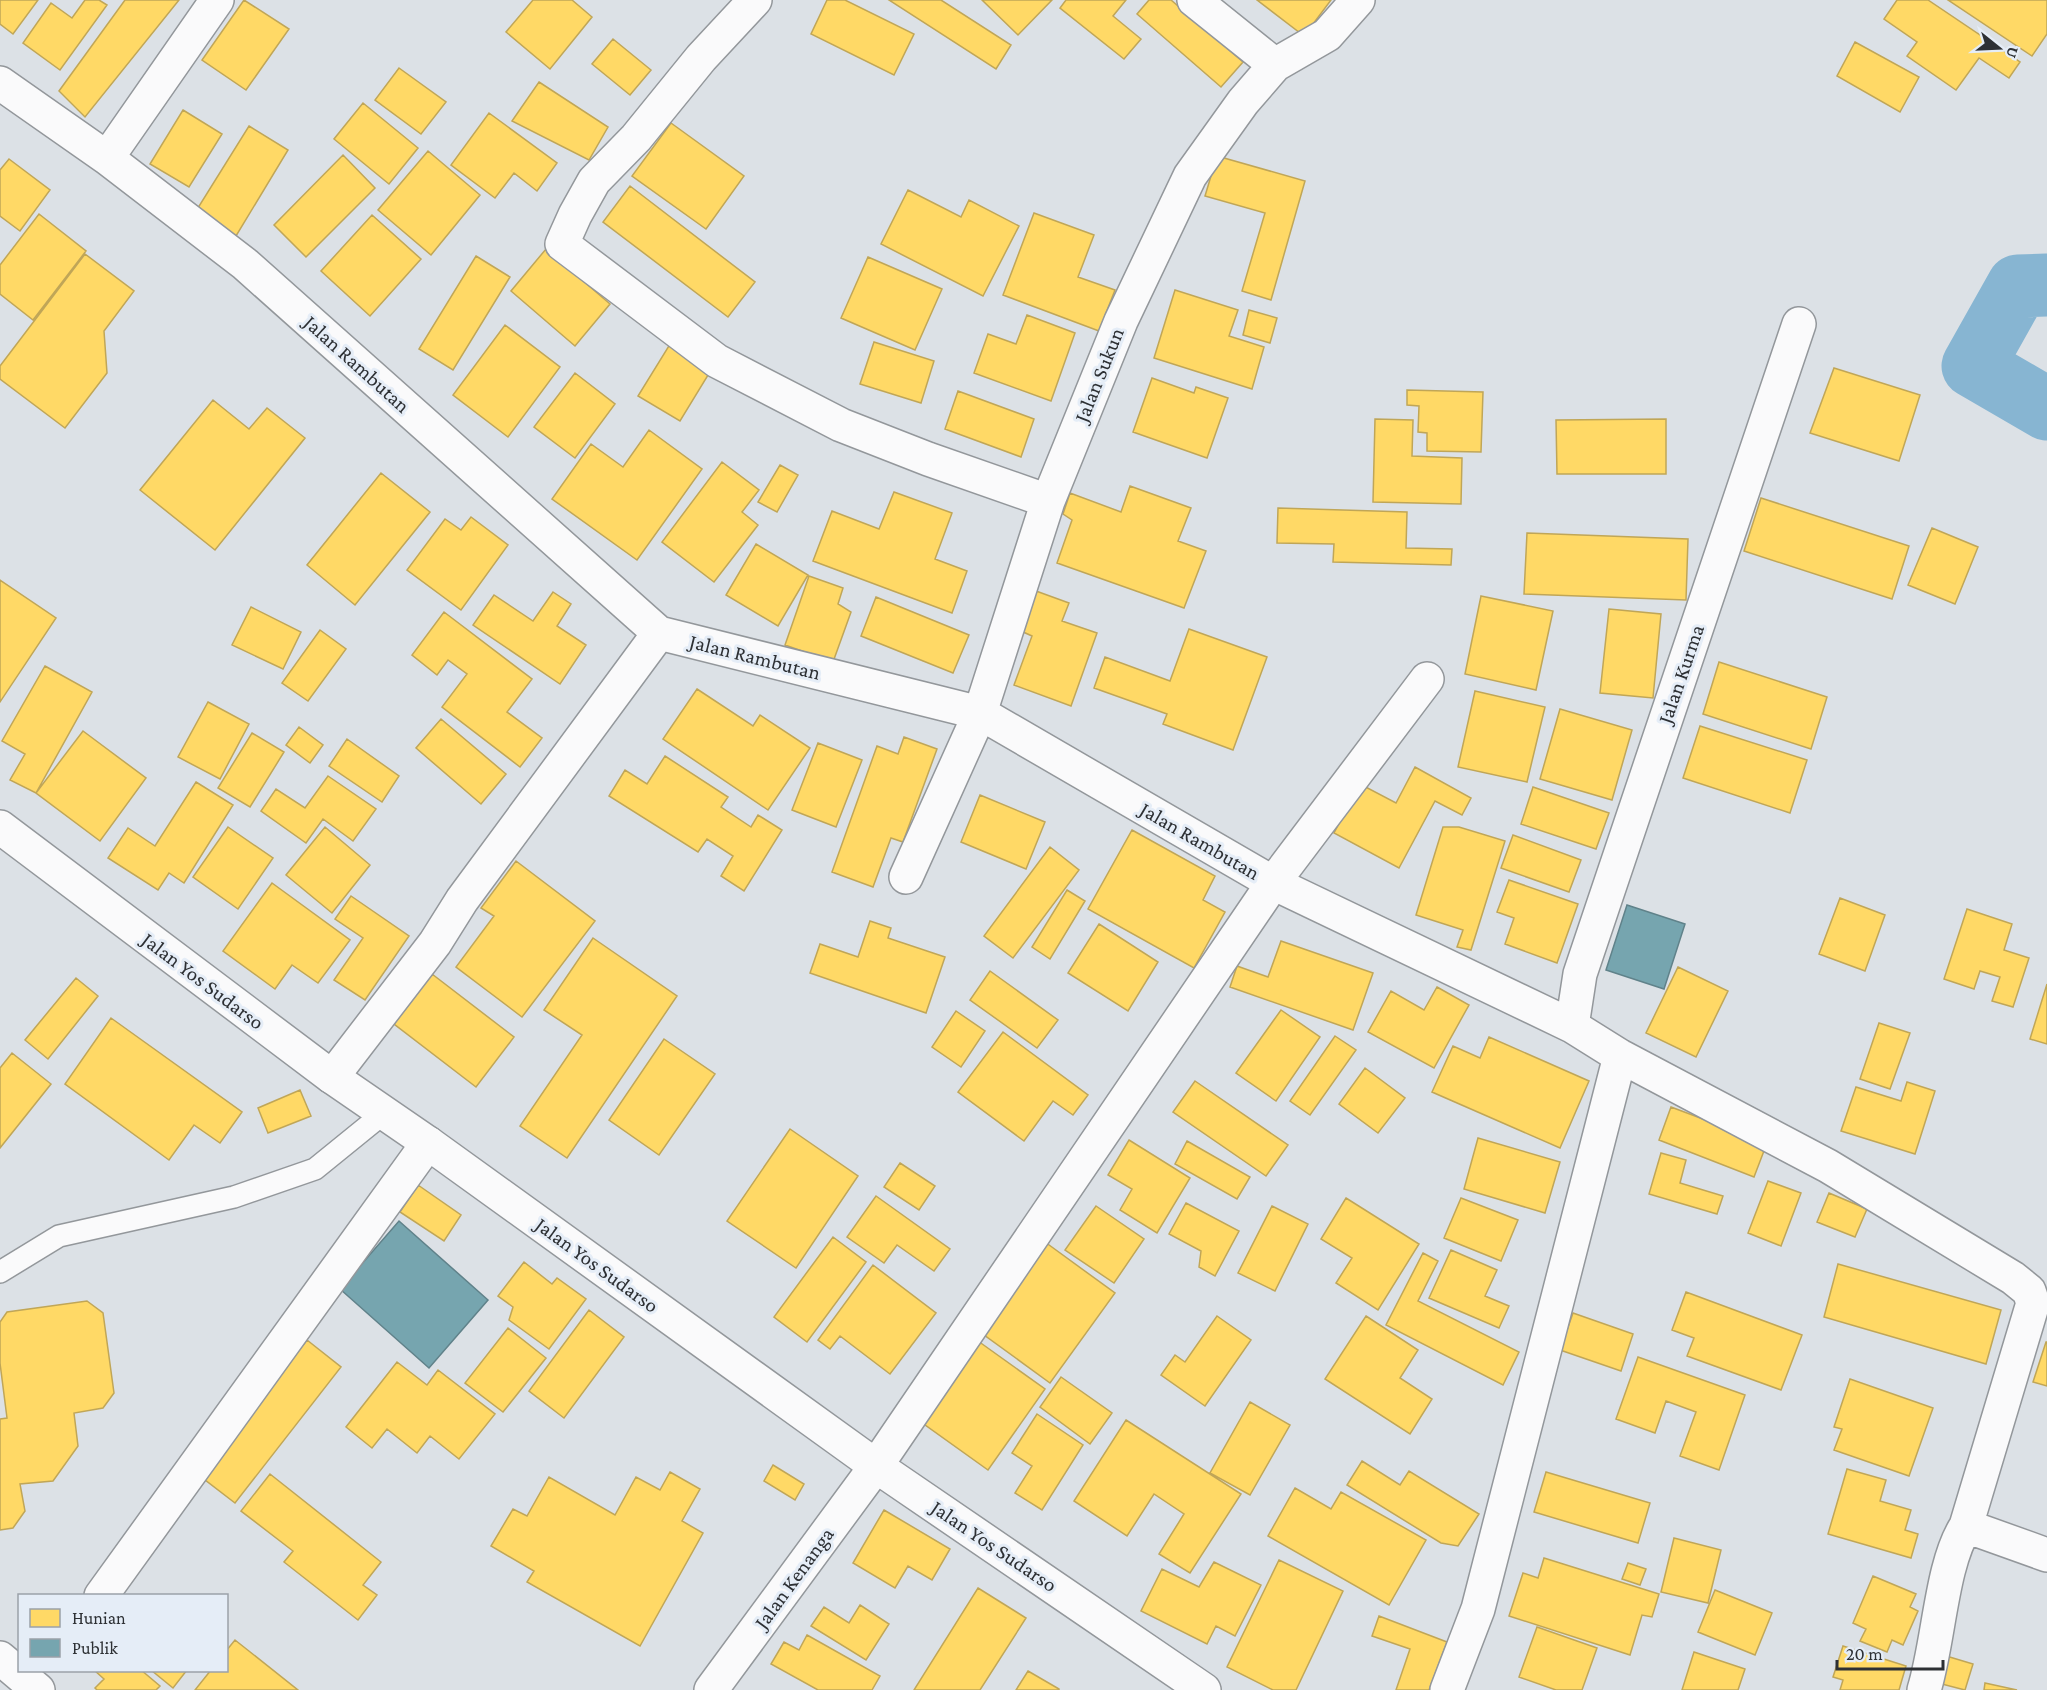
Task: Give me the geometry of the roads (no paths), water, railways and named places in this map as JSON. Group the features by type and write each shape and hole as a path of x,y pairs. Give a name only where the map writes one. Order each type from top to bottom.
{"street":[{"path":"107,158 217,0"},
{"path":"755,0 701,58 636,138 594,181 562,244 717,361 841,424 928,459 1048,501"},
{"path":"1194,0 1275,65"},
{"name":"Jalan Sukun","path":"906,877 980,713 1048,501 1121,321 1190,176 1243,102 1275,65 1327,34 1358,0"},
{"name":"Jalan Rambutan","path":"0,83 107,158 245,264 659,633 980,713 1273,883 1572,1026 1620,1056 1828,1166 2013,1278 2030,1291 2033,1303 1966,1526 1954,1550 1933,1662 1924,1690"},
{"name":"Jalan Kurma","path":"1572,1026 1580,974 1799,324"},
{"path":"332,1077 435,943 469,890 659,633"},
{"name":"Jalan Kenanga","path":"711,1690 876,1467 1273,883 1427,680"},
{"name":"Jalan Yos Sudarso","path":"0,827 332,1077 428,1143 876,1467 1204,1690"},
{"path":"1447,1690 1478,1609 1620,1056"},
{"path":"102,1594 428,1143"},
{"path":"1966,1526 2047,1555"},
{"path":"0,1658 18,1671"},
{"path":"20,1672 38,1685"}],"lane":[{"path":"0,1272 59,1236 234,1197 315,1169 384,1113"}],"waterway":[{"path":"2047,285 2018,286 1973,366 2047,409"}]}
